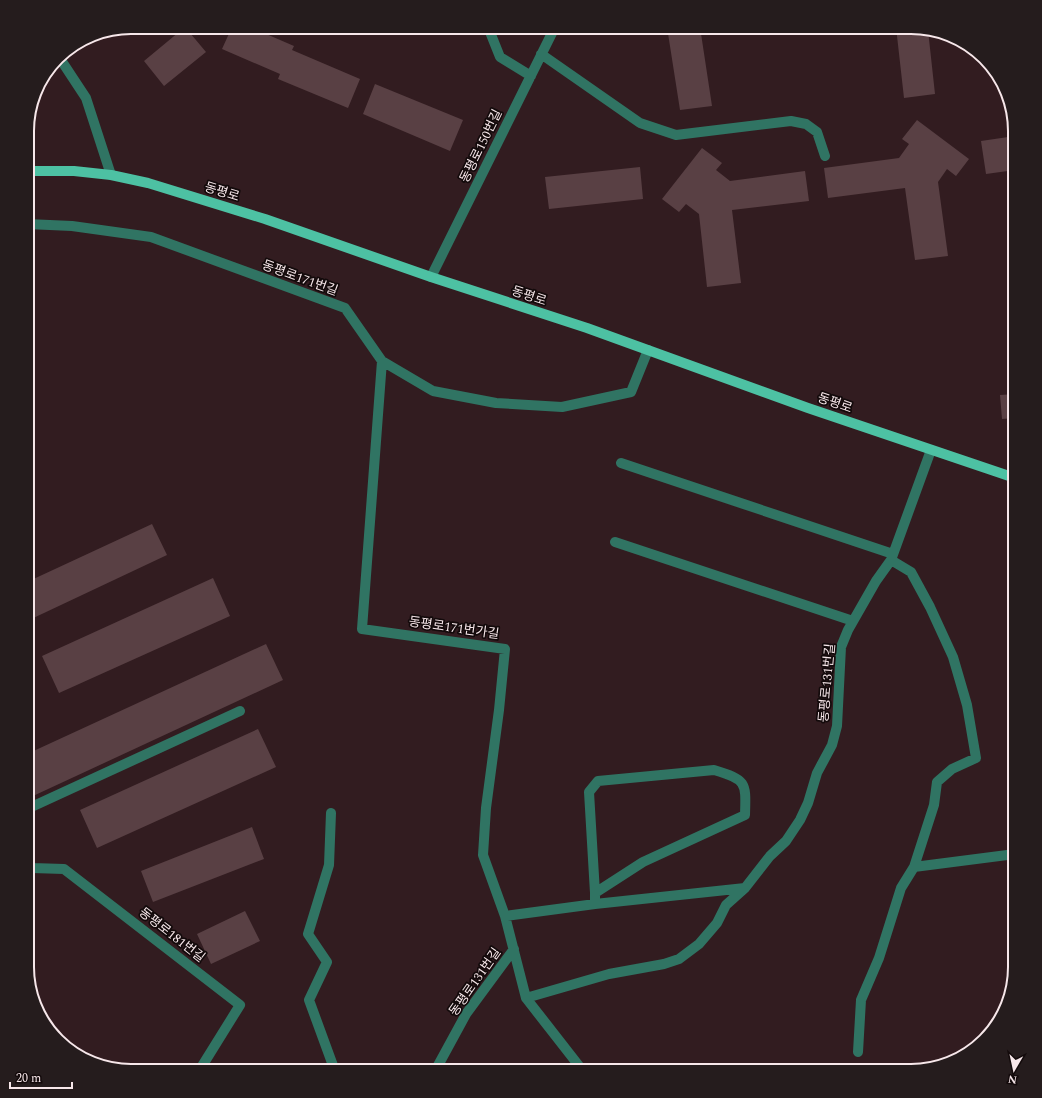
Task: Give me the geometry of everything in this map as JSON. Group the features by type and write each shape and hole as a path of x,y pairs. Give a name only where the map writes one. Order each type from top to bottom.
{"main road":[{"name":"동평로","path":"34,171 74,171 111,175 148,183 265,219 431,277 587,328 808,408 1008,476"}],"street":[{"path":"491,34 500,57 530,76"},
{"name":"동평로150번길","path":"431,277 552,34"},
{"path":"541,54 640,123 676,135 791,121 806,124 818,132 825,156"},
{"path":"63,63 86,98 111,175"},
{"name":"동평로171번길","path":"34,224 72,226 151,237 345,308 382,361 433,390 496,403 562,407 631,392 648,350"},
{"name":"동평로171번가길","path":"382,361 362,629 505,648 499,710 486,808 483,855 505,916 514,949"},
{"name":"동평로131번길","path":"526,998 609,974 664,964 679,959 699,944 717,923 726,905 745,888 770,856 786,841 800,820 808,803 817,773 832,746 837,726 841,647 853,621 892,557 932,450"},
{"path":"621,463 892,557 911,572 930,606 953,657 968,705 976,758 952,769 937,782 934,805 914,867 901,888 879,958 861,1000 858,1052"},
{"path":"615,542 853,621"},
{"path":"34,806 240,711"},
{"path":"595,893 643,862 745,815 746,789 741,781 730,775 714,770 598,781 589,792 595,893 596,904"},
{"path":"331,813 329,865 308,934 327,962 309,1000 332,1064"},
{"path":"914,867 1008,855"},
{"name":"동평로181번길","path":"34,868 64,869 240,1005 203,1064"},
{"path":"505,916 596,904 745,888"},
{"name":"동평로131번길","path":"514,949 526,998 578,1064"},
{"name":"동평로131번길","path":"438,1064 466,1014 514,949"}],"building":[{"path":"177,34 191,34 206,52 164,86 144,61"},
{"path":"229,34 266,34 294,46 292,50 360,79 348,108 278,79 280,74 222,49"},
{"path":"668,34 701,34 712,106 680,110"},
{"path":"897,34 929,36 935,94 904,98"},
{"path":"375,84 463,120 450,151 363,114"},
{"path":"917,120 969,159 956,176 947,169 938,182 948,256 915,260 905,188 828,198 824,168 899,158 909,144 902,139"},
{"path":"1008,137 1008,171 986,174 981,141"},
{"path":"702,148 722,163 716,170 730,181 805,171 809,201 732,210 741,283 707,287 699,214 686,204 679,212 662,199"},
{"path":"640,167 643,199 549,209 545,177"},
{"path":"1008,394 1008,419 1002,419 1000,395"},
{"path":"152,524 167,555 34,618 34,579"},
{"path":"213,578 230,616 59,693 42,656"},
{"path":"266,644 283,680 34,796 34,751"},
{"path":"258,729 276,767 97,848 80,810"},
{"path":"252,827 264,859 153,902 141,871"},
{"path":"245,911 260,941 211,964 197,934"}]}
